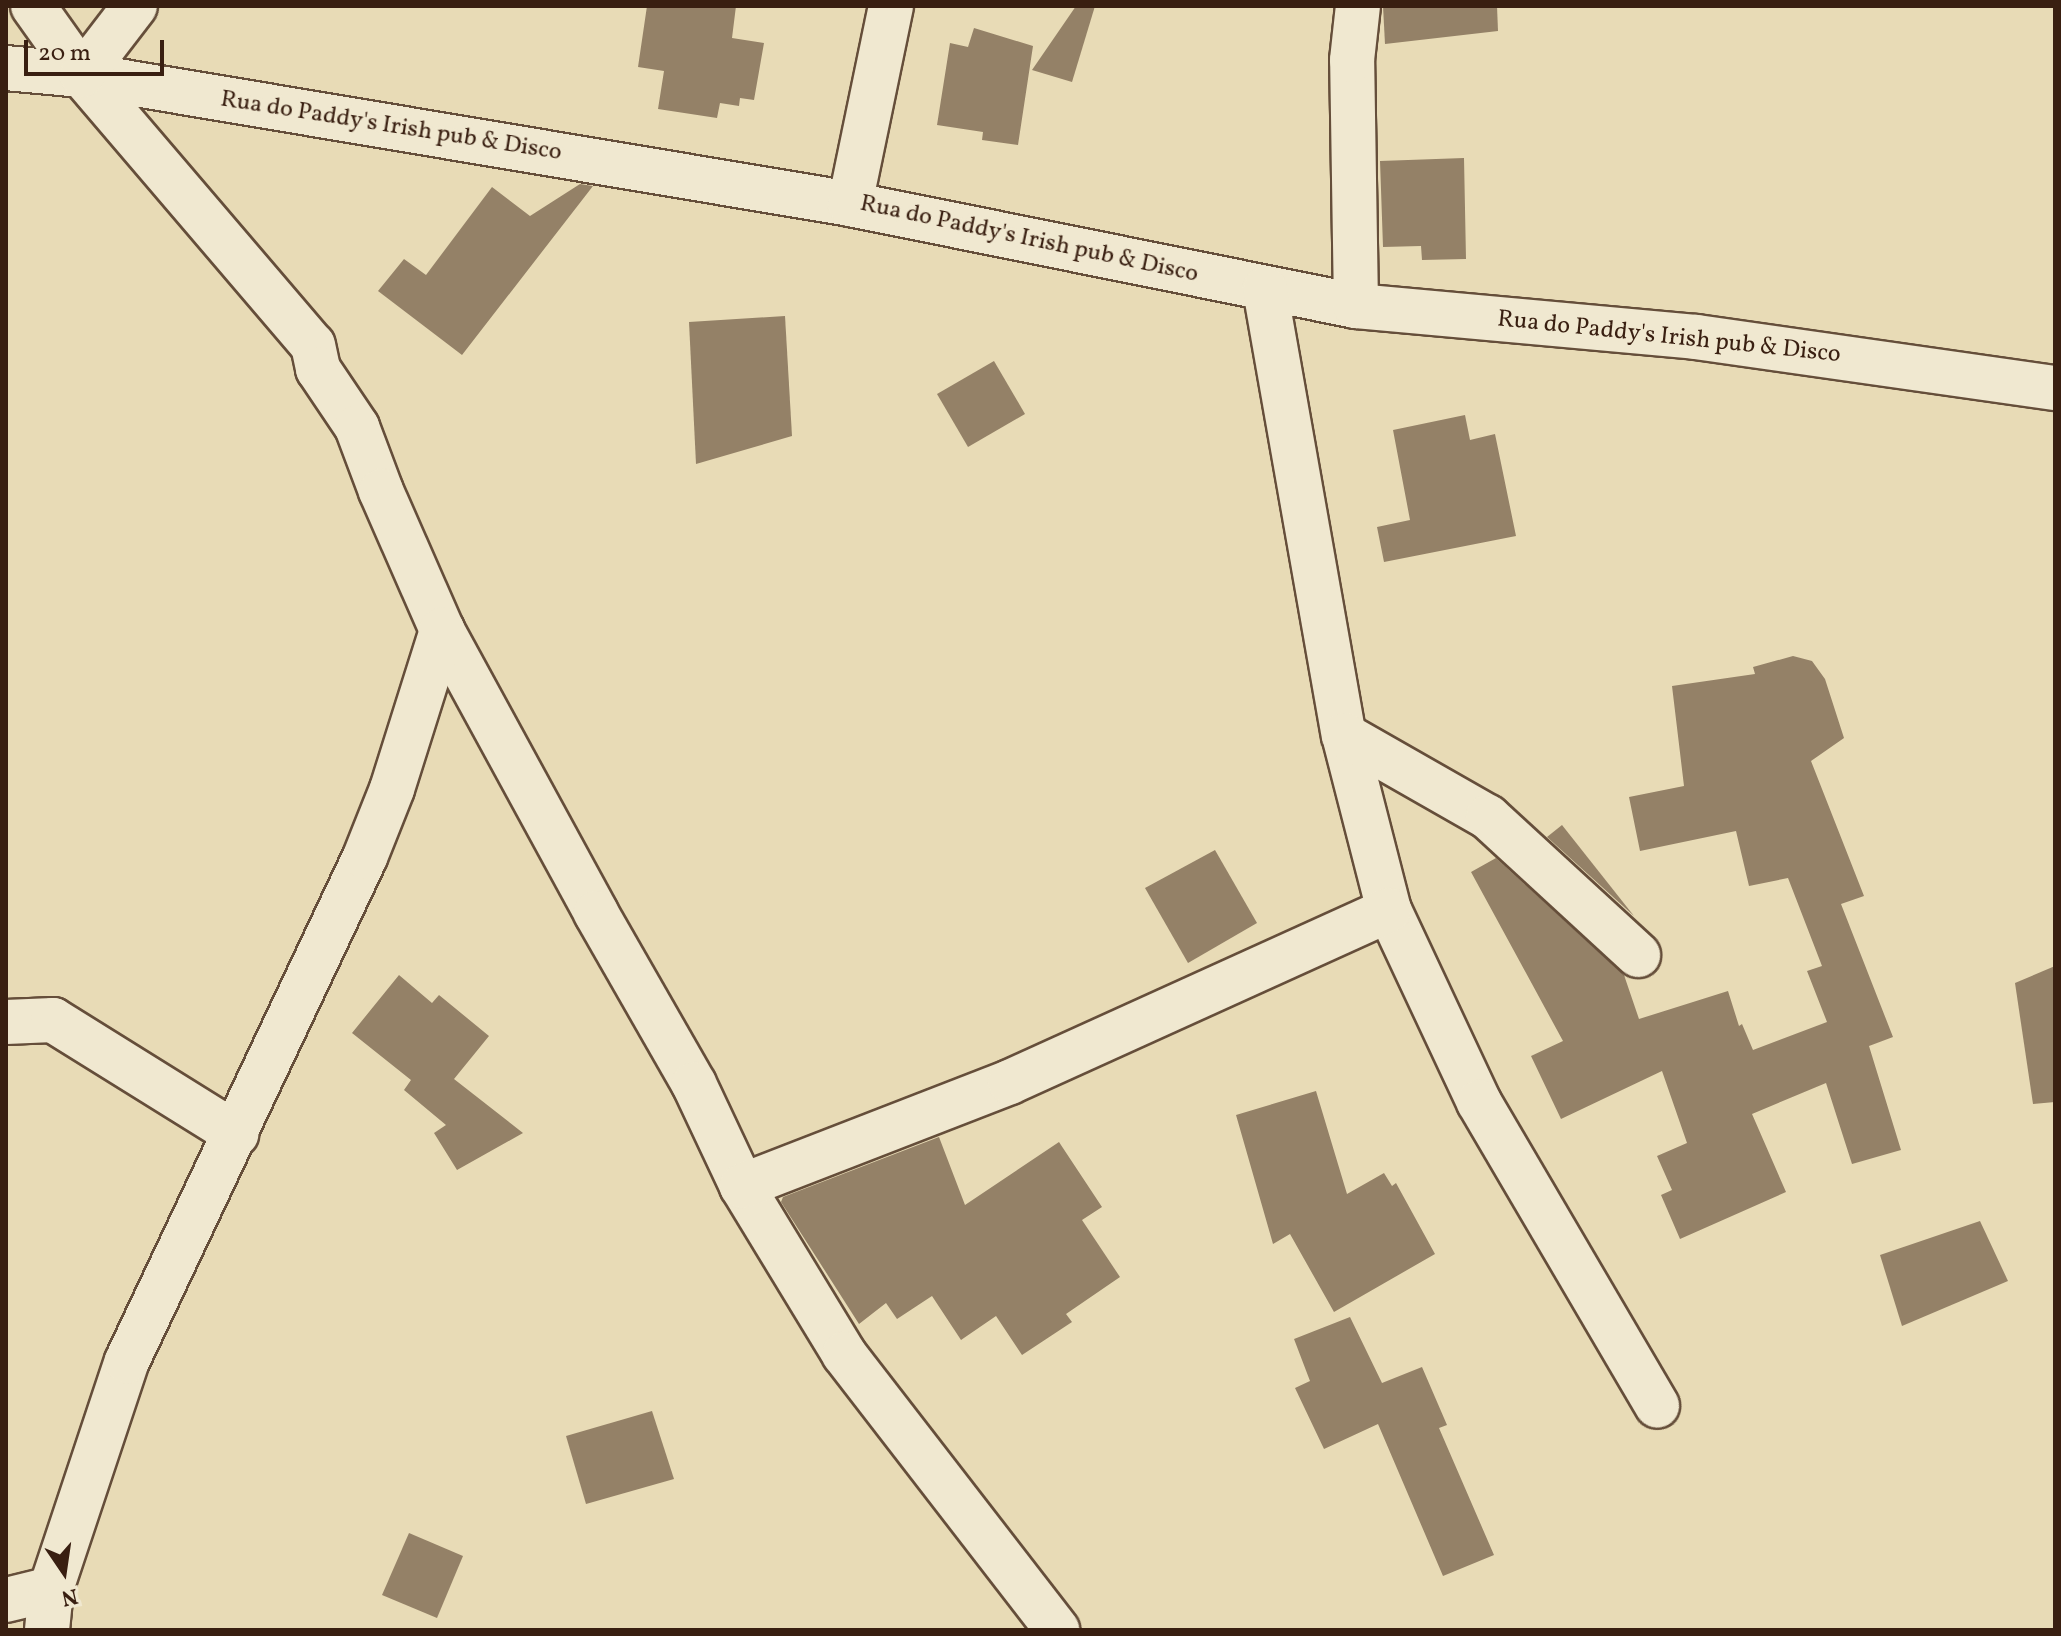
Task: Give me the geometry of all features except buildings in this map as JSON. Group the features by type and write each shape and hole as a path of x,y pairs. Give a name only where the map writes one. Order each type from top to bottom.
{"street":[{"path":"33,6 82,75 313,345 318,369 357,427 381,491 442,630 596,913 694,1084 742,1186 844,1354 1057,1630"},
{"path":"82,75 135,6"},
{"path":"850,204 891,6"},
{"path":"1356,306 1352,60 1358,6"},
{"name":"Rua do Paddy's Irish pub & Disco","path":"6,68 82,75 850,204 1356,306 1696,337 2055,388"},
{"path":"1265,289 1344,735 1389,910 1479,1102 1657,1406"},
{"path":"6,1600 49,1609 127,1361 365,857 392,789 442,630"},
{"path":"1344,735 1488,817 1638,955"},
{"path":"742,1186 1010,1082 1389,910"},
{"path":"6,1022 53,1020 236,1134"}]}
